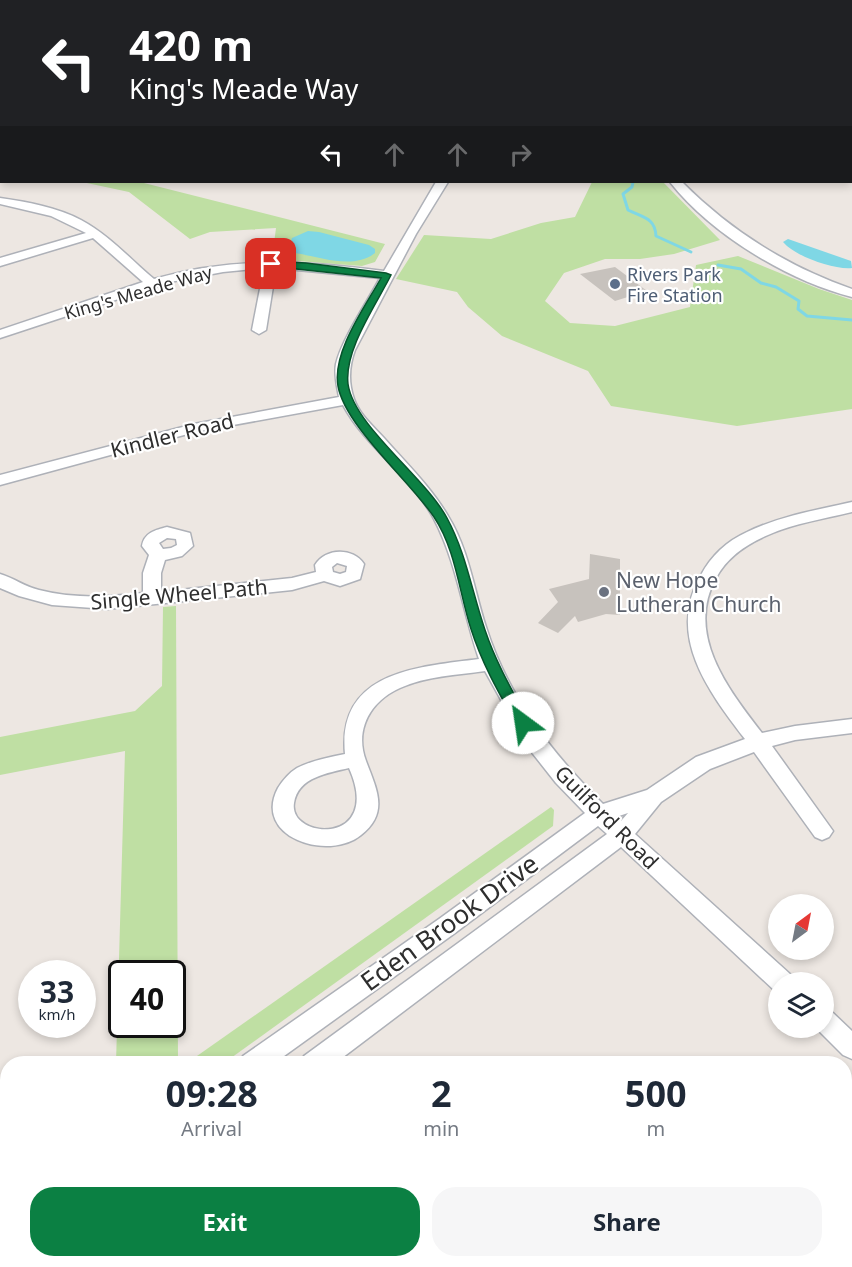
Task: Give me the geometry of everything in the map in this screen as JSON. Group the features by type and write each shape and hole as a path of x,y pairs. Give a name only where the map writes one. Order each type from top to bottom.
{"street":[{"name":"Guilford Road","path":"441,183 426,204 386,275 348,350 343,365 343,384 347,400 356,416 409,476 441,518 459,559 477,627 490,664 512,706 534,740 563,777 599,814 771,972"},
{"path":"677,183 731,233 768,257 852,293"},
{"path":"691,183 704,207"},
{"path":"0,201 64,216 95,234 153,284"},
{"path":"0,262 95,234"},
{"name":"King's Meade Way","path":"0,334 153,284 204,271 271,264 386,275"},
{"path":"259,330 271,264"},
{"name":"Kindler Road","path":"0,480 206,425 347,400"},
{"path":"822,831 758,742 740,721 705,663 698,643 695,608 707,576 720,559 749,537 780,525 852,507"},
{"path":"152,598 152,573 158,554"},
{"name":"Single Wheel Path","path":"1,582 24,592 60,601 107,603 292,584 325,575"},
{"path":"355,759 311,771 298,778 290,786 282,809 286,821 295,830 307,836 326,839 349,832 359,824 367,810 369,799 355,759 353,735 355,720 368,699 378,690 403,679 490,664"},
{"name":"Eden Brook Drive","path":"263,1056 447,926 599,814 654,796 703,764 758,742 795,733 852,726"},
{"name":"Eden Brook Drive","path":"324,1056 622,835 654,796"},
{"path":"834,1030 852,1047"}],"green space":[{"path":"87,183 144,183 385,244 375,262 362,266 272,259 276,228 210,232 190,239 129,192"},
{"path":"592,183 664,183 720,240 674,254 640,259 605,259 564,273 545,301 570,323 615,326 690,307 696,265 738,256 852,300 852,409 737,426 611,406 588,371 502,336 468,307 457,292 396,279 424,235 491,239 541,223 575,217"},
{"path":"176,606 178,960 119,960 125,751 0,775 0,737 135,711 162,686 163,607"},
{"path":"551,807 554,810 553,826 234,1056 197,1056"},
{"path":"117,1038 178,1038 178,1056 116,1056"}],"water":[{"path":"308,231 369,245 375,249 375,253 367,258 347,262 289,250 292,238"},
{"path":"788,239 851,261 852,268 835,267 805,257 783,242"}],"building":[{"name":"Rivers Park Fire Station","path":"615,267 647,291 615,301 580,274"},
{"name":"New Hope Lutheran Church","path":"590,554 620,559 620,615 606,614 578,622 575,616 558,633 538,623 558,602 549,589 589,579"}],"waterway":[{"path":"633,183 632,187 623,194 628,210 651,222 656,236 691,252"},
{"path":"718,265 741,269 761,283 776,287 799,301 798,309 807,316 852,320"}],"place":[{"name":"Rivers Park Fire Station","path":"615,284"},
{"name":"New Hope Lutheran Church","path":"604,592"}],"route":[{"path":"271,264 386,275 348,350 343,365 343,384 347,400 356,416 409,476 441,518 459,559 477,627 490,664 523,723"}]}
